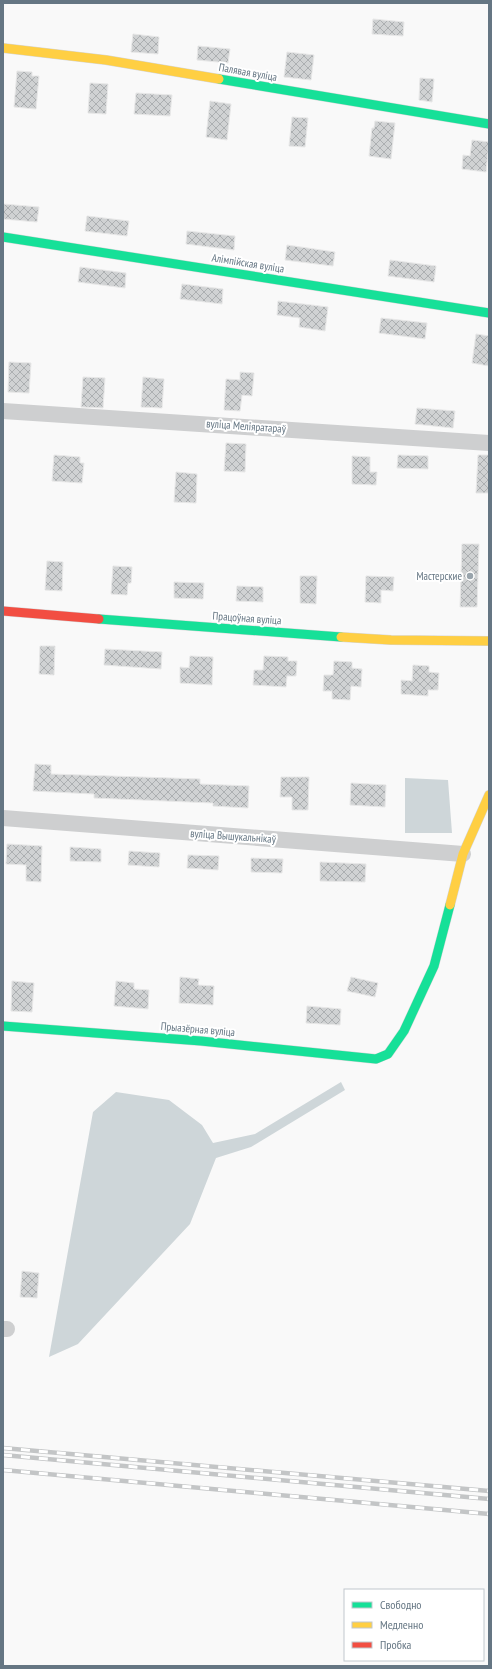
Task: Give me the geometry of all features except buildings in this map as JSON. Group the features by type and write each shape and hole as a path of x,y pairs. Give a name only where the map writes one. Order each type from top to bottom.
{"street":[{"name":"Палявая вуліца","path":"3,48 106,60 489,124"},
{"name":"Алімпійская вуліца","path":"3,237 489,313"},
{"name":"вуліца Меліяратараў","path":"3,411 489,443"},
{"name":"Працоўная вуліца","path":"3,611 391,640 489,641"},
{"path":"463,854 489,795"},
{"name":"вуліца Вышукальнікаў","path":"3,818 463,854"},
{"name":"Прыазёрная вуліца","path":"3,1026 201,1040 376,1060 388,1054 404,1031 434,966 463,854"}],"shaded area":[{"path":"405,778 448,780 452,833 405,833"},
{"path":"341,1082 345,1090 251,1147 216,1158 190,1224 78,1344 49,1357 93,1112 116,1092 169,1100 202,1125 213,1143 255,1134"}],"railway":[{"path":"3,1448 489,1491"},
{"path":"3,1455 489,1499"},
{"path":"3,1470 489,1514"}],"traffic: fast":[{"path":"219,79 489,124"},
{"path":"3,237 489,313"},
{"path":"99,619 341,637"},
{"path":"3,1026 201,1041 376,1059 388,1054 404,1031 434,966 450,905"}],"traffic: slow":[{"path":"3,48 106,60 219,79"},
{"path":"341,637 391,640 489,641"},
{"path":"450,905 463,854 489,795"}],"traffic: jam":[{"path":"3,611 99,619"}],"place":[{"name":"Мастерские","path":"470,576"}]}
